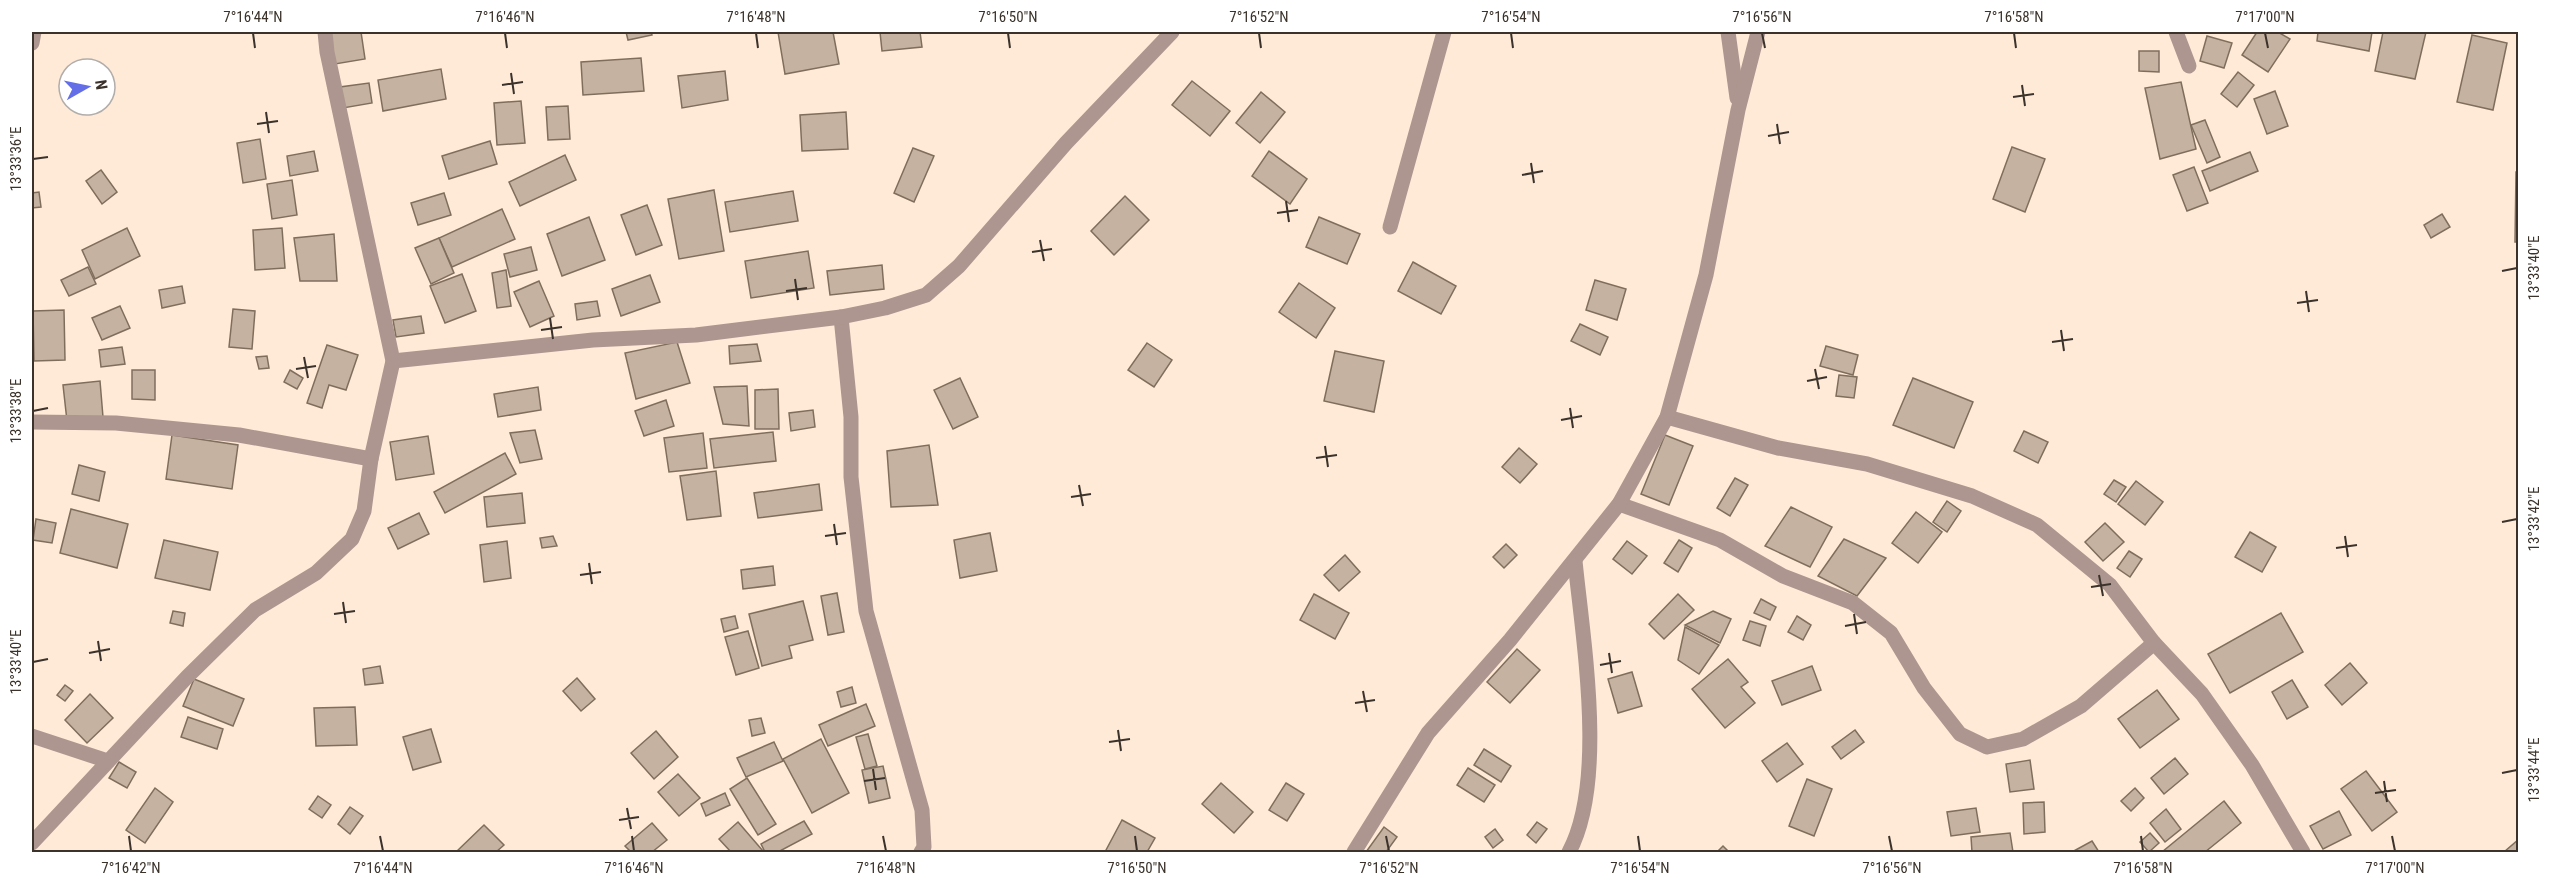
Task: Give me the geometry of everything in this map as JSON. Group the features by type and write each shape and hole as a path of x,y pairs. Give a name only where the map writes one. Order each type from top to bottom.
{"street":[{"path":"32,43 34,32"},
{"path":"32,843 187,677 255,610 316,573 352,539 364,511 371,459 393,361 327,52 325,32"},
{"path":"393,361 593,340 696,335 840,317 885,308 926,295 959,266 1066,143 1172,32"},
{"path":"1390,226 1444,32"},
{"path":"1728,32 1738,110"},
{"path":"1354,852 1428,733 1575,561 1619,504 1667,417 1706,275 1738,110 1758,32"},
{"path":"2176,32 2189,66"},
{"path":"840,317 851,417 851,477 866,611 922,810 924,847 921,852"},
{"path":"1667,417 1778,448 1867,464 1972,496 2037,525 2110,585 2154,642 2202,694 2252,765 2304,852"},
{"path":"32,422 116,423 240,435 371,459"},
{"path":"1619,504 1720,540 1783,576 1853,603 1892,633 1924,688 1960,734 1987,747 2023,739 2081,706 2154,642"},
{"path":"1569,852 1576,838 1589,773 1588,683 1575,561"},
{"path":"32,735 108,761"}],"building":[{"path":"329,32 361,32 365,59 335,64"},
{"path":"626,32 651,32 652,35 628,40"},
{"path":"778,32 833,32 839,64 785,74"},
{"path":"880,32 920,32 922,47 882,51"},
{"path":"2257,32 2278,32 2290,39 2268,72 2242,55"},
{"path":"2318,32 2372,32 2369,51 2317,41"},
{"path":"2383,32 2426,32 2415,79 2375,71"},
{"path":"2472,35 2507,43 2493,110 2457,102"},
{"path":"2207,36 2232,43 2224,68 2200,61"},
{"path":"2139,51 2159,51 2159,72 2139,71"},
{"path":"641,58 644,91 583,95 581,62"},
{"path":"441,69 446,99 383,111 378,80"},
{"path":"725,71 728,100 682,108 678,76"},
{"path":"2238,72 2254,85 2237,107 2221,94"},
{"path":"1192,81 1230,111 1210,136 1172,105"},
{"path":"2181,82 2196,149 2160,159 2145,88"},
{"path":"369,83 372,103 343,108 340,87"},
{"path":"2275,91 2288,126 2267,134 2254,99"},
{"path":"1261,92 1285,112 1260,143 1236,123"},
{"path":"521,101 525,143 497,145 494,103"},
{"path":"568,106 570,139 548,140 546,107"},
{"path":"846,112 848,149 802,151 800,115"},
{"path":"2205,120 2220,157 2207,163 2191,125"},
{"path":"260,139 266,179 243,183 237,143"},
{"path":"490,141 497,164 449,179 442,156"},
{"path":"2012,147 2045,159 2025,212 1993,199"},
{"path":"913,148 934,156 914,202 894,193"},
{"path":"314,151 318,171 290,176 287,156"},
{"path":"1269,151 1307,179 1290,204 1252,176"},
{"path":"2250,152 2258,171 2210,191 2202,171"},
{"path":"565,155 576,180 520,206 509,182"},
{"path":"2194,167 2208,203 2187,211 2173,175"},
{"path":"101,170 117,192 102,204 86,181"},
{"path":"2516,172 2518,172 2518,242 2515,242"},
{"path":"292,180 297,215 272,219 267,184"},
{"path":"714,190 724,251 679,259 668,199"},
{"path":"793,191 798,221 730,232 725,202"},
{"path":"39,192 41,207 32,208 32,193"},
{"path":"444,193 451,215 418,225 411,203"},
{"path":"1125,196 1149,220 1114,255 1091,231"},
{"path":"647,205 662,245 636,255 621,215"},
{"path":"502,209 515,239 452,267 439,238"},
{"path":"2442,214 2450,227 2431,238 2424,225"},
{"path":"589,217 605,260 562,276 547,234"},
{"path":"1319,217 1360,234 1347,264 1306,247"},
{"path":"127,228 140,256 95,279 82,250"},
{"path":"282,228 285,268 255,270 253,230"},
{"path":"334,234 337,281 300,281 294,238"},
{"path":"439,238 454,273 431,284 415,248"},
{"path":"531,247 537,270 510,277 504,254"},
{"path":"808,251 814,288 751,298 745,261"},
{"path":"1413,262 1456,286 1441,314 1398,291"},
{"path":"882,265 884,289 830,295 827,271"},
{"path":"88,267 96,284 69,296 61,280"},
{"path":"506,270 511,306 497,308 492,273"},
{"path":"462,274 476,311 445,323 430,286"},
{"path":"650,275 660,302 621,316 612,289"},
{"path":"1595,280 1626,289 1617,320 1586,310"},
{"path":"539,281 554,316 530,327 514,292"},
{"path":"1299,283 1335,308 1316,338 1279,312"},
{"path":"182,286 185,303 162,308 159,290"},
{"path":"597,301 600,316 577,320 575,304"},
{"path":"120,306 130,328 102,340 92,318"},
{"path":"233,309 255,311 252,349 229,347"},
{"path":"64,310 65,360 34,361 33,311"},
{"path":"421,316 424,333 396,337 393,320"},
{"path":"1580,324 1608,337 1600,355 1571,341"},
{"path":"677,342 690,383 636,399 625,353"},
{"path":"1147,343 1172,360 1154,387 1128,370"},
{"path":"757,344 761,361 730,364 729,346"},
{"path":"327,345 358,355 346,390 329,385 322,408 307,403"},
{"path":"1826,346 1858,355 1853,375 1820,366"},
{"path":"122,347 125,364 101,367 99,350"},
{"path":"1335,351 1384,361 1374,412 1324,401"},
{"path":"267,356 269,368 259,369 256,357"},
{"path":"132,370 155,370 155,400 132,399"},
{"path":"290,370 303,378 297,389 284,382"},
{"path":"1839,375 1857,377 1854,398 1836,396"},
{"path":"960,378 978,417 953,429 934,390"},
{"path":"1913,378 1973,402 1954,448 1893,425"},
{"path":"100,381 103,417 67,421 63,385"},
{"path":"747,386 749,426 723,424 714,387"},
{"path":"538,387 541,410 498,417 494,394"},
{"path":"778,389 779,429 755,429 755,390"},
{"path":"666,400 674,426 644,436 635,411"},
{"path":"813,410 815,427 791,431 789,413"},
{"path":"535,430 542,459 520,463 510,433"},
{"path":"2024,431 2048,442 2038,463 2014,451"},
{"path":"773,432 776,461 714,468 710,439"},
{"path":"703,433 707,468 669,472 664,438"},
{"path":"172,435 238,445 232,489 166,479"},
{"path":"1665,435 1693,446 1669,505 1641,494"},
{"path":"428,436 434,474 396,480 390,442"},
{"path":"929,445 938,505 891,507 887,451"},
{"path":"1519,448 1537,464 1520,483 1502,467"},
{"path":"505,453 516,474 445,513 434,492"},
{"path":"79,465 105,472 99,501 72,494"},
{"path":"716,471 721,516 687,520 680,476"},
{"path":"1735,478 1748,485 1730,516 1717,508"},
{"path":"2114,480 2126,487 2116,502 2104,494"},
{"path":"2136,481 2163,502 2145,525 2118,504"},
{"path":"819,484 822,510 758,518 754,493"},
{"path":"522,493 525,523 487,527 484,497"},
{"path":"1947,501 1961,511 1947,532 1933,522"},
{"path":"1791,507 1832,527 1810,567 1765,546"},
{"path":"71,509 128,524 117,568 60,553"},
{"path":"1916,512 1942,532 1918,563 1892,543"},
{"path":"419,513 429,534 398,549 388,528"},
{"path":"36,519 56,523 52,543 33,540"},
{"path":"2105,523 2124,542 2103,561 2085,542"},
{"path":"2250,532 2276,547 2262,572 2235,557"},
{"path":"990,533 997,571 960,578 954,540"},
{"path":"553,536 557,546 542,548 540,538"},
{"path":"1844,539 1886,558 1857,596 1818,576"},
{"path":"164,540 218,552 210,590 155,578"},
{"path":"1679,540 1692,548 1678,572 1664,563"},
{"path":"507,541 511,578 484,582 480,545"},
{"path":"1627,541 1647,556 1632,574 1613,559"},
{"path":"1506,544 1517,555 1504,568 1493,557"},
{"path":"2129,551 2142,559 2130,577 2117,568"},
{"path":"1345,555 1360,572 1339,591 1324,575"},
{"path":"773,566 775,585 743,589 741,570"},
{"path":"837,593 844,632 828,635 821,596"},
{"path":"1314,594 1349,613 1335,639 1300,620"},
{"path":"1678,594 1694,610 1664,639 1649,624"},
{"path":"1761,599 1776,607 1770,620 1754,613"},
{"path":"803,601 813,640 789,646 792,658 762,666 749,614"},
{"path":"173,611 185,613 183,626 170,623"},
{"path":"1713,611 1731,619 1720,643 1685,625"},
{"path":"2281,613 2303,652 2230,693 2208,654"},
{"path":"735,616 738,628 724,632 721,619"},
{"path":"1797,616 1811,625 1803,640 1788,632"},
{"path":"1750,621 1766,626 1760,646 1743,640"},
{"path":"1685,627 1719,645 1699,674 1678,660"},
{"path":"748,631 759,668 736,675 725,637"},
{"path":"1517,649 1540,670 1510,703 1487,682"},
{"path":"1728,659 1748,682 1741,687 1755,703 1725,728 1692,689"},
{"path":"2350,663 2367,683 2342,705 2325,685"},
{"path":"380,666 383,683 365,685 363,669"},
{"path":"1812,666 1821,690 1782,705 1772,681"},
{"path":"1632,672 1642,706 1618,713 1608,679"},
{"path":"577,678 595,699 581,711 563,691"},
{"path":"194,679 244,699 233,726 183,706"},
{"path":"2292,680 2308,707 2287,719 2272,692"},
{"path":"65,685 73,691 65,701 57,695"},
{"path":"852,687 856,703 841,707 837,692"},
{"path":"2157,690 2179,719 2140,748 2118,719"},
{"path":"90,694 113,718 87,743 65,720"},
{"path":"866,704 875,726 828,746 819,725"},
{"path":"355,707 357,745 316,746 314,708"},
{"path":"188,717 223,729 217,749 181,737"},
{"path":"761,718 765,733 752,736 749,720"},
{"path":"431,729 441,762 413,770 403,737"},
{"path":"1855,730 1864,742 1841,759 1832,747"},
{"path":"656,731 678,757 654,779 631,753"},
{"path":"868,734 877,766 865,769 856,737"},
{"path":"821,739 849,793 812,813 783,759"},
{"path":"774,742 783,761 746,777 737,758"},
{"path":"1787,743 1803,764 1777,782 1762,761"},
{"path":"1484,749 1511,766 1501,782 1474,765"},
{"path":"2175,758 2188,774 2164,794 2151,778"},
{"path":"2030,760 2034,789 2010,792 2006,764"},
{"path":"119,762 136,772 127,788 109,778"},
{"path":"883,766 890,798 869,803 862,770"},
{"path":"1468,768 1495,785 1484,802 1457,785"},
{"path":"2366,771 2397,812 2372,831 2341,789"},
{"path":"678,774 700,798 679,816 658,792"},
{"path":"747,778 776,824 758,835 730,789"},
{"path":"1807,779 1832,789 1814,836 1789,826"},
{"path":"1221,783 1253,812 1234,833 1202,804"},
{"path":"1286,783 1304,794 1287,821 1269,810"},
{"path":"155,788 173,802 145,843 126,830"},
{"path":"2135,788 2144,798 2131,811 2121,801"},
{"path":"725,793 730,805 706,816 701,804"},
{"path":"318,796 331,805 322,818 309,809"},
{"path":"2224,801 2241,823 2205,852 2162,852"},
{"path":"2044,802 2045,832 2024,834 2023,803"},
{"path":"350,807 363,816 350,834 338,824"},
{"path":"1976,808 1980,832 1951,836 1947,812"},
{"path":"2166,809 2181,829 2165,842 2150,823"},
{"path":"2339,811 2351,835 2323,849 2310,826"},
{"path":"1122,820 1155,838 1147,852 1105,852"},
{"path":"804,821 812,834 778,852 765,852 761,844"},
{"path":"738,822 763,851 731,852 719,839"},
{"path":"1537,822 1547,829 1536,843 1527,835"},
{"path":"652,823 667,840 652,852 631,852 625,846"},
{"path":"484,825 504,845 496,852 457,851"},
{"path":"1384,827 1397,837 1386,852 1366,852"},
{"path":"1495,829 1503,840 1493,848 1485,837"},
{"path":"2010,833 2013,852 1972,852 1971,837"},
{"path":"2150,833 2159,843 2149,852 2140,842"},
{"path":"2518,840 2518,852 2504,852"},
{"path":"2092,841 2099,852 2072,852"},
{"path":"1723,846 1729,852 1717,852"}]}
